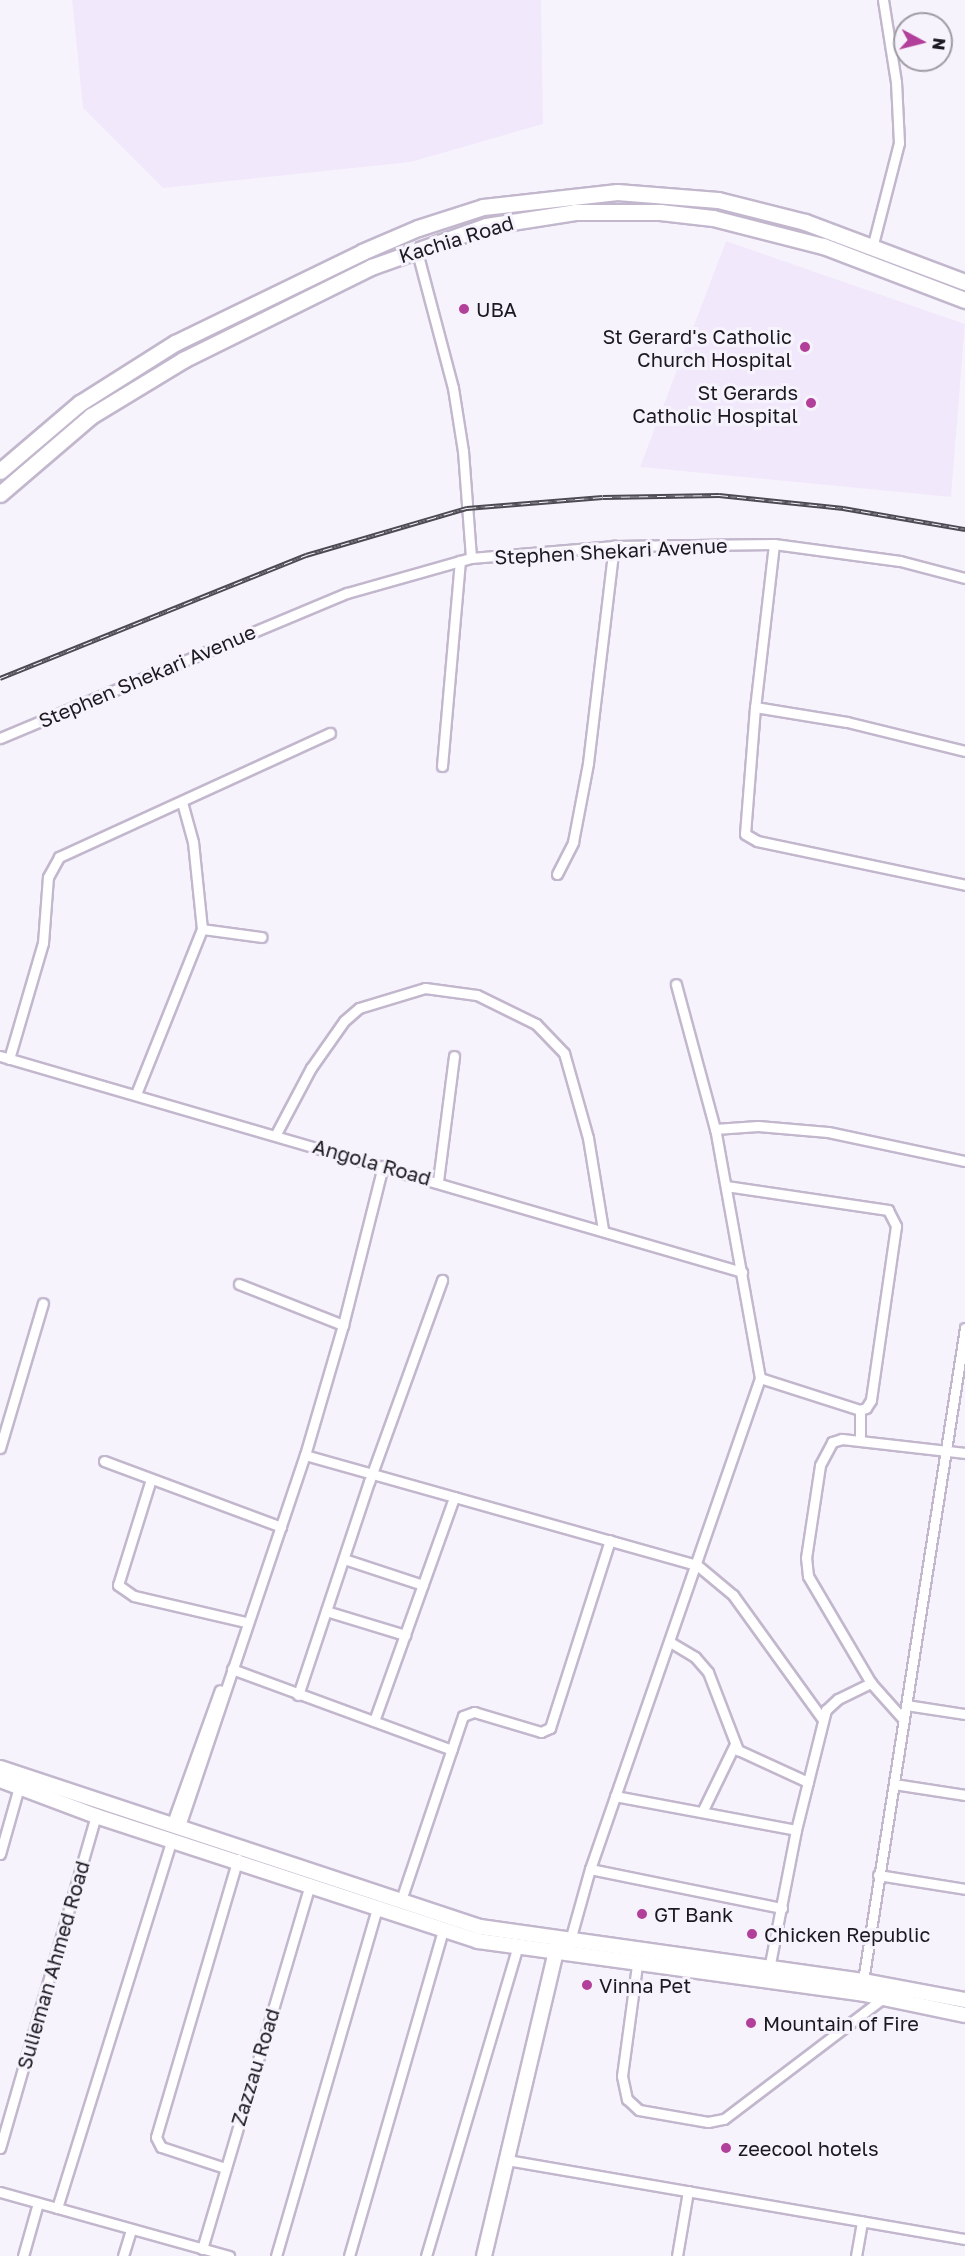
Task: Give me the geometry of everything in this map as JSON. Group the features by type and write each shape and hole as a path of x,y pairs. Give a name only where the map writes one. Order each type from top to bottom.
{"main road":[{"name":"Kachia Road","path":"0,471 80,403 175,343 362,252 417,228 483,207 575,194 663,194 758,208 965,282"},
{"name":"Kachia Road","path":"0,494 77,428 143,382 416,248 486,226 575,212 660,212 712,218 787,235 965,300"}],"street":[{"path":"872,248 899,143 896,82 883,0"},
{"path":"416,248 453,388 463,452 471,558"},
{"path":"774,544 754,707 744,828 748,839 965,885"},
{"name":"Stephen Shekari Avenue","path":"0,738 347,593 471,558 614,546 774,544 900,561 965,578"},
{"path":"557,874 573,842 588,763 614,546"},
{"path":"442,766 460,561"},
{"path":"754,707 847,722 965,751"},
{"path":"4,1057 43,943 48,877 59,857 330,733"},
{"path":"136,1094 202,929 193,842 182,802"},
{"path":"202,929 261,937"},
{"path":"484,2256 563,1947 760,1378 715,1129 676,984"},
{"path":"276,1134 311,1068 344,1021 359,1008 425,988 477,995 536,1024 564,1053 588,1138 603,1230"},
{"path":"438,1181 454,1056"},
{"name":"Angola Road","path":"4,1057 438,1181 742,1272"},
{"path":"715,1129 758,1126 828,1132 965,1161"},
{"path":"176,1824 305,1455 344,1325 383,1166"},
{"path":"726,1186 888,1210 894,1216 871,1400 860,1410 860,1440"},
{"path":"298,1695 373,1473 442,1280"},
{"path":"239,1284 344,1325"},
{"path":"0,1448 43,1303"},
{"path":"863,1981 965,1329"},
{"path":"760,1378 860,1410"},
{"path":"904,1720 871,1683 817,1595 806,1558 825,1451 832,1442 860,1440 965,1453"},
{"path":"305,1455 697,1565 733,1595 824,1720"},
{"path":"104,1461 281,1527"},
{"path":"151,1479 118,1585 134,1596 246,1622"},
{"path":"374,1721 454,1497"},
{"path":"401,1900 452,1750 468,1711 541,1732 550,1728 610,1540"},
{"path":"344,1559 423,1585"},
{"path":"326,1611 405,1635"},
{"path":"670,1642 695,1657 708,1672 730,1723 735,1744 743,1754 808,1782"},
{"path":"231,1669 452,1750"},
{"path":"769,1969 783,1908 796,1830 826,1710 837,1699 871,1683"},
{"path":"906,1705 965,1714"},
{"path":"702,1812 735,1744"},
{"path":"0,1768 58,1794 96,1816 237,1859 443,1930 517,1948 563,1947 769,1969 863,1981 965,2000"},
{"path":"0,1780 20,1787 58,1794 176,1824 480,1927 637,1965 860,1993 882,2000 965,2015"},
{"path":"894,1784 965,1795"},
{"path":"0,1854 20,1787"},
{"path":"615,1796 796,1830"},
{"name":"Sulieman Ahmed Road","path":"0,2148 96,1816"},
{"path":"57,2208 172,1839"},
{"path":"225,2168 161,2147 156,2137 237,1859"},
{"path":"590,1869 783,1908"},
{"path":"878,1875 965,1889"},
{"name":"Zazzau Road","path":"202,2249 310,1884"},
{"path":"276,2256 378,1906"},
{"path":"349,2256 443,1930"},
{"path":"426,2256 517,1948"},
{"path":"637,1965 622,2076 627,2100 639,2110 708,2122 724,2119 882,2000"},
{"path":"507,2160 965,2239"},
{"path":"677,2256 688,2191"},
{"path":"0,2192 227,2256"},
{"path":"23,2256 38,2203"},
{"path":"856,2256 862,2222"},
{"path":"123,2256 131,2230"}],"shaded area":[{"path":"72,0 541,0 543,124 411,162 163,188 83,108"},
{"name":"St Gerards Catholic Hospital","path":"726,241 965,324 951,497 640,467"}],"railway":[{"path":"0,678 306,555 467,508 603,497 719,495 843,508 965,529"}],"place":[{"name":"UBA","path":"464,309"},
{"name":"St Gerard's Catholic Church Hospital","path":"805,347"},
{"name":"St Gerards Catholic Hospital","path":"811,403"},
{"name":"GT Bank","path":"642,1914"},
{"name":"Chicken Republic","path":"752,1934"},
{"name":"Vinna Pet","path":"587,1985"},
{"name":"Mountain of Fire","path":"751,2023"},
{"name":"zeecool hotels","path":"726,2148"}]}
